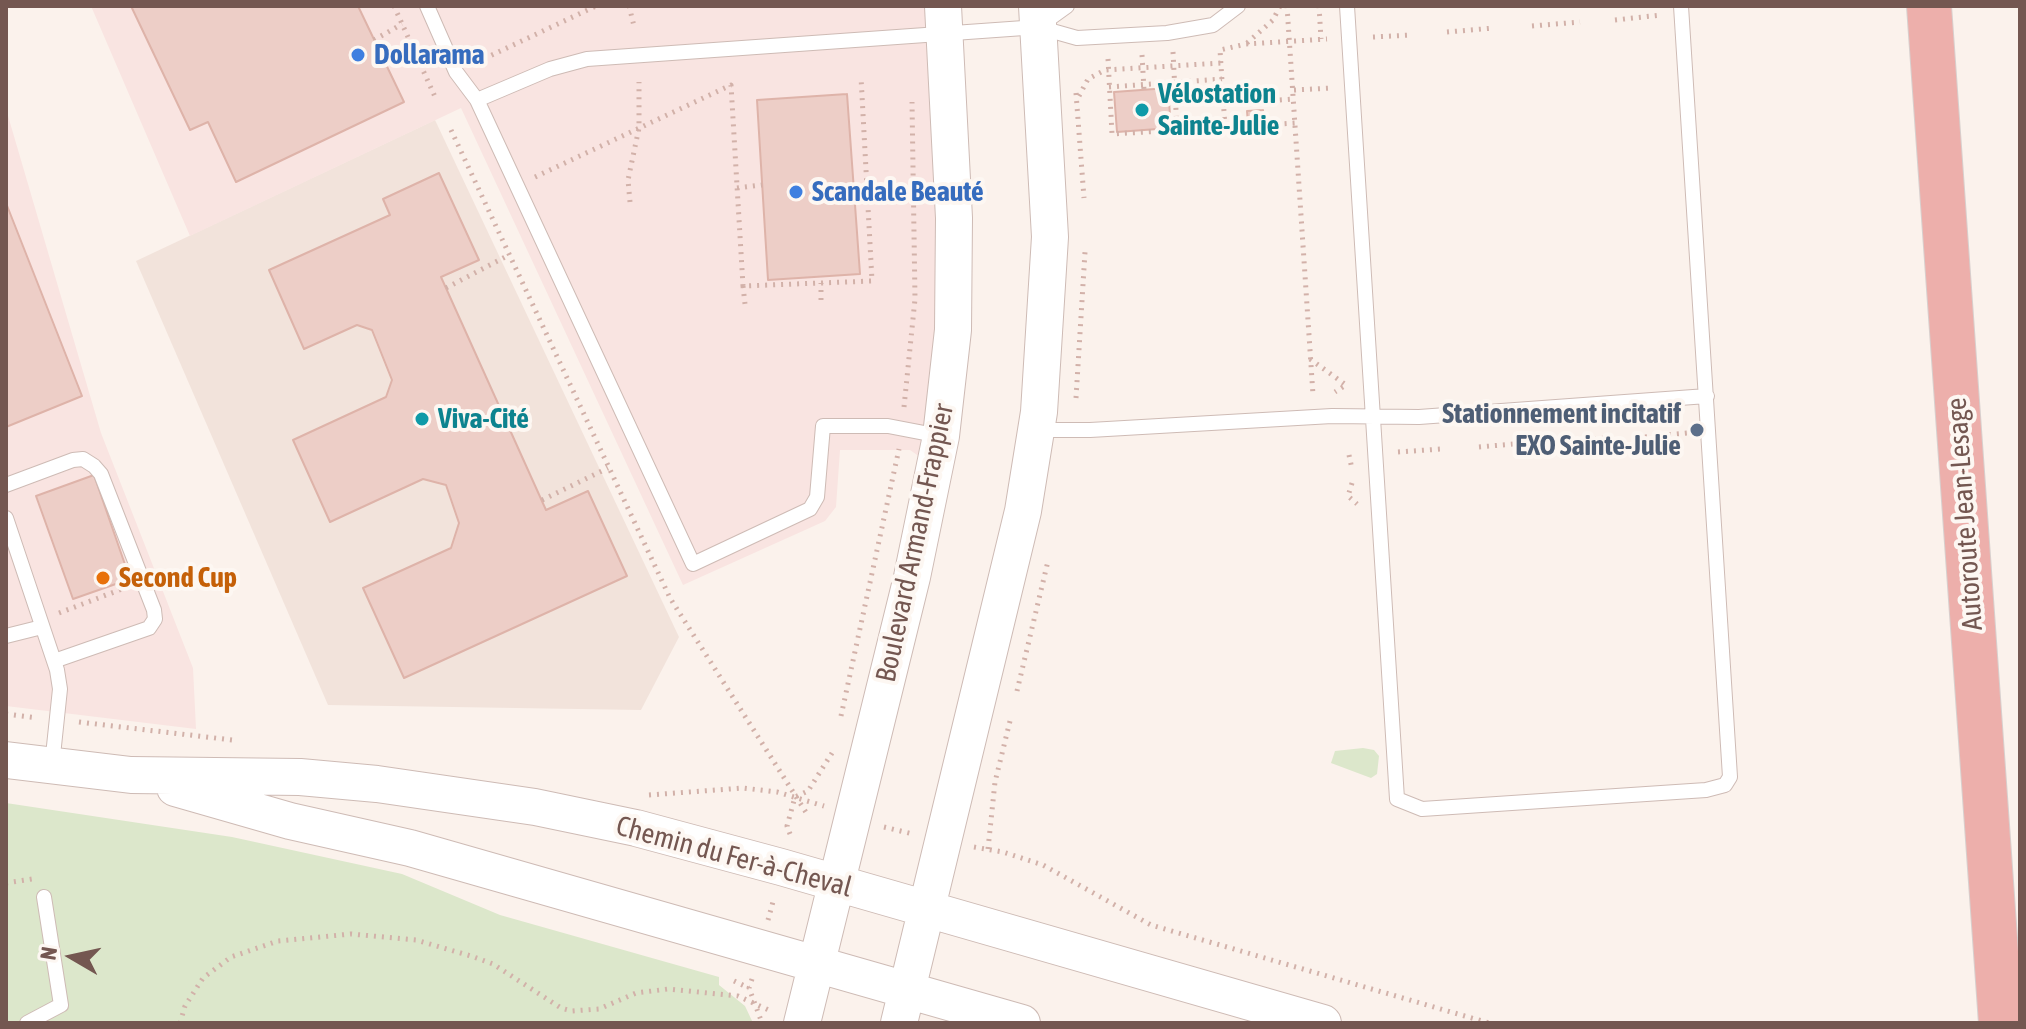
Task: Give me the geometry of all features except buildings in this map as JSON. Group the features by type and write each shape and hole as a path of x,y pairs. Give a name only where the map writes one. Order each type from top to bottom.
{"highway":[{"name":"Autoroute Jean-Lesage","path":"1929,6 2001,1023"}],"street":[{"path":"903,1006 1023,511 1036,430 1050,249 1047,13"},
{"name":"Boulevard Armand-Frappier","path":"786,1017 815,964 912,577 941,436 953,330 954,218 944,19"},
{"name":"Chemin du Fer-à-Cheval","path":"6,760 131,775 300,777 509,803 636,828 1323,1023"},
{"name":"Chemin du Fer-à-Cheval","path":"131,775 290,821 410,848 815,964 903,1006 1022,1023"}],"lane":[{"path":"427,6 456,72 477,100 693,564 810,509 817,497 823,426 888,426 941,436"},
{"path":"477,100 550,69 587,59 944,19 1047,13 1077,38 1167,33 1213,25 1238,6"},
{"path":"1347,6 1397,799 1422,809 1706,790 1725,785 1732,763 1681,6"},
{"path":"1036,430 1071,431 1373,416 1419,417 1707,396"},
{"path":"6,485 73,460 89,462 101,474 155,619 149,628 54,661"},
{"path":"6,518 54,661 60,689 52,765"},
{"path":"6,636 42,627"},
{"path":"27,1023 61,1005 44,897"}],"path":[{"path":"394,6 436,99"},
{"path":"477,62 596,6"},
{"path":"629,6 634,26"},
{"path":"1246,44 1273,20 1280,6"},
{"path":"1287,6 1292,41 1313,395"},
{"path":"1225,127 1220,50 1246,44 1324,39 1319,6"},
{"path":"1615,20 1663,15"},
{"path":"1532,26 1580,22"},
{"path":"374,40 402,24"},
{"path":"1447,32 1494,28"},
{"path":"1373,37 1412,35"},
{"path":"1173,52 1177,130"},
{"path":"1142,54 1144,88"},
{"path":"1108,58 1112,134 1296,123"},
{"path":"1079,96 1088,79 1108,70 1221,63"},
{"path":"743,286 872,281 861,77"},
{"path":"1109,87 1144,88 1222,79"},
{"path":"429,85 436,81"},
{"path":"630,202 628,180 639,128 639,82"},
{"path":"534,178 731,85 745,304"},
{"path":"1294,90 1333,88"},
{"name":"Boulevard Armand-Frappier","path":"903,417 915,299 911,97"},
{"path":"1224,104 1295,99"},
{"path":"1255,101 1255,110"},
{"path":"451,130 670,598 807,814"},
{"path":"737,188 762,185"},
{"path":"484,200 493,196"},
{"path":"446,288 509,255"},
{"path":"515,268 524,263"},
{"path":"821,283 821,300"},
{"path":"1310,359 1346,385"},
{"path":"1645,437 1692,433"},
{"path":"1562,440 1608,438"},
{"name":"Boulevard Armand-Frappier","path":"839,728 900,442"},
{"path":"1479,447 1525,443"},
{"path":"600,450 609,445"},
{"path":"1393,452 1441,449"},
{"path":"1348,496 1353,478 1349,455"},
{"path":"542,500 608,468"},
{"path":"103,588 106,596"},
{"path":"53,615 122,589"},
{"path":"6,714 35,717"},
{"path":"790,836 787,826 795,797 808,791 825,768 834,747"},
{"path":"795,797 824,805 827,813"},
{"path":"988,849 989,829"},
{"path":"975,848 1027,859 1064,874 1151,925 1489,1023"},
{"path":"6,883 41,878"},
{"path":"180,1023 185,1006 203,978 231,957 278,941 351,934 416,940 471,956 493,964 561,1008 572,1011 599,1009 653,989 738,996 758,1008 786,1017"},
{"path":"734,981 749,988 762,1023"},
{"path":"738,996 749,988"}],"shaded area":[{"path":"91,6 926,6 939,239 937,318 920,457 910,450 840,450 836,507 825,521 683,585 461,108 190,236"},
{"path":"6,109 101,433 193,668 196,729 6,706"},
{"path":"435,120 679,637 641,710 328,705 136,261"}],"green space":[{"path":"1374,750 1379,756 1377,774 1371,778 1331,763 1335,751"},
{"path":"6,803 232,837 402,874 500,915 719,977 719,985 745,1006 753,1023 6,1023"}],"place":[{"name":"Dollarama","path":"358,55"},
{"name":"Vélostation Sainte-Julie","path":"1142,110"},
{"name":"Scandale Beauté","path":"796,192"},
{"name":"Viva-Cité","path":"422,419"},
{"name":"Stationnement incitatif EXO Sainte-Julie","path":"1697,430"},
{"name":"Second Cup","path":"103,578"}]}
